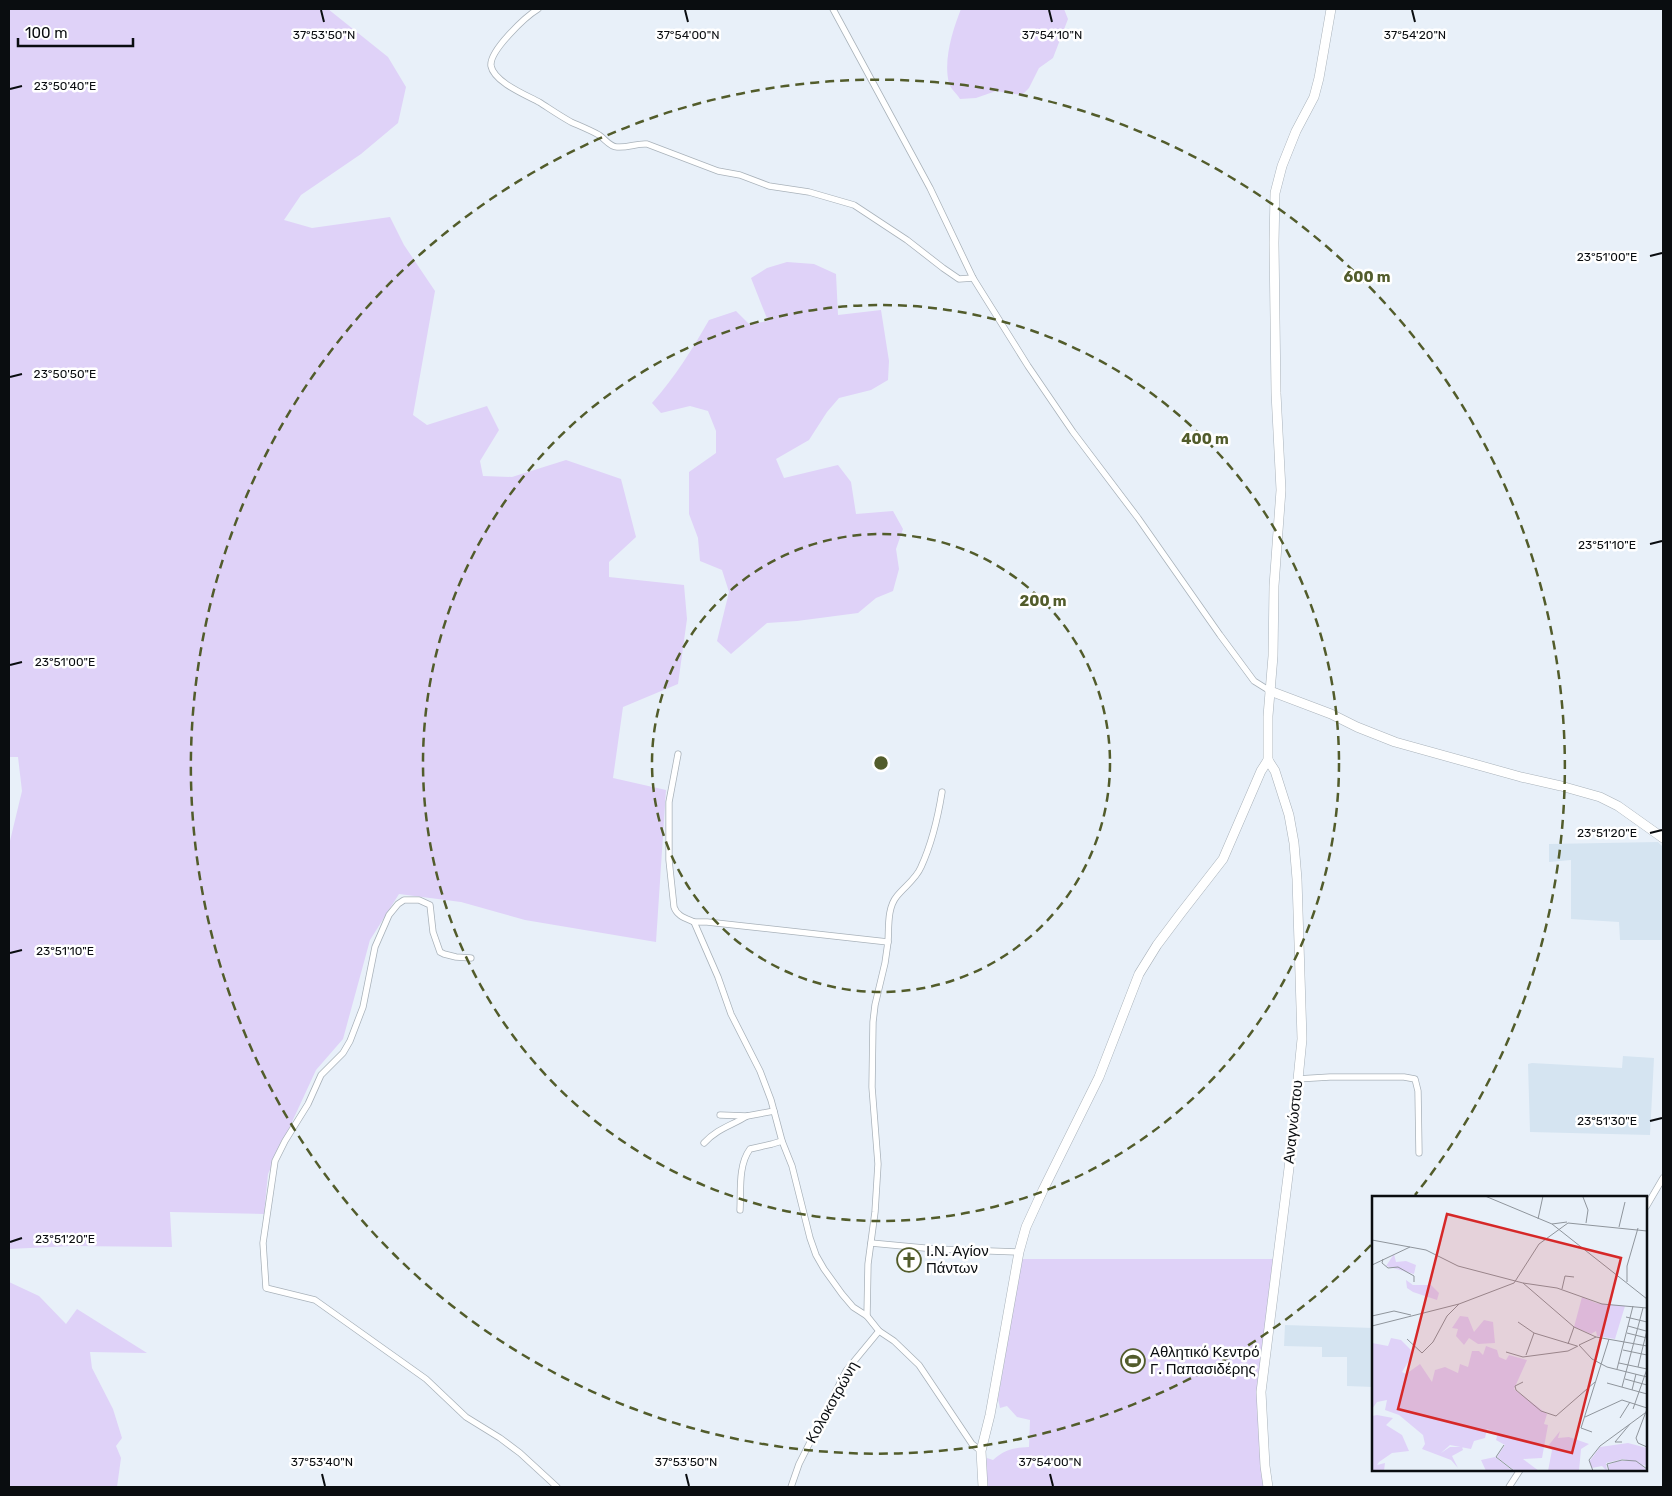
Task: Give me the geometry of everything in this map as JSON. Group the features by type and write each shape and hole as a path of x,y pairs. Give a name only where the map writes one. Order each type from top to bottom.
{"street":[{"path":"538,9 528,15 500,46 492,60 491,67 494,72 519,92 570,122 598,135 616,148 640,143 647,144 718,171 740,175 769,186 809,192 854,205 907,240 959,279 972,278"},
{"path":"833,9 930,188 972,278 1073,432 1254,681 1270,691 1331,714 1395,742 1600,797 1618,806 1663,838"},
{"path":"983,1487 981,1450 990,1415 1018,1252 1026,1227 1100,1077 1139,974 1157,945 1223,859 1261,771 1268,760 1274,586 1281,490 1276,386 1275,193 1282,166 1292,140 1314,97 1331,9"},
{"path":"678,754 669,802 669,860 672,900 676,912 694,922 853,936 888,942"},
{"name":"Αναγνώστου","path":"1268,760 1275,771 1289,815 1297,879 1302,1021 1302,1039 1290,1160 1261,1392 1268,1487"},
{"path":"867,1316 868,1264 878,1164 872,1086 875,1005 885,963 892,907 895,898 913,881 922,866 939,812 942,792"},
{"path":"471,958 466,959 440,952 433,932 430,905 420,900 404,900 398,904 389,916 375,947 363,1007 350,1041 344,1053 321,1074 308,1104 275,1161 263,1243 266,1288 315,1300 426,1379 466,1417 520,1453 557,1487"},
{"path":"694,922 718,977 731,1014 760,1071 792,1166 816,1255 842,1294 854,1307 867,1316 879,1331 894,1341 919,1365 972,1444 981,1450"},
{"path":"1298,1079 1404,1076 1415,1079 1418,1091 1419,1153"},
{"path":"720,1115 747,1116 774,1111"},
{"path":"704,1142 719,1129 730,1126 747,1116"},
{"path":"740,1210 742,1168 745,1156 750,1149 782,1141"},
{"path":"1647,1205 1663,1178"},
{"path":"871,1243 935,1249 1018,1252"},
{"name":"Κολοκοτρώνη","path":"791,1487 799,1464 846,1371 879,1331"},
{"path":"1509,1487 1519,1471"}],"shaded area":[{"path":"9,9 328,9 388,57 406,87 398,123 361,154 301,195 284,220 312,228 390,217 404,245 435,291 413,415 427,425 487,406 499,430 480,461 483,476 512,477 566,460 621,479 636,537 609,562 609,577 684,585 687,619 678,684 623,707 613,778 666,790 656,942 525,920 461,902 399,894 370,940 343,1039 316,1070 268,1174 264,1214 170,1212 172,1247 71,1246 9,1249 9,845 22,791 18,757 9,757"},
{"path":"961,9 1064,9 1068,19 1053,58 1039,68 1029,88 1022,95 996,91 976,98 960,99 950,85 947,65 952,35"},
{"path":"787,262 814,264 836,274 838,315 881,310 889,361 888,380 871,390 839,398 827,412 809,440 776,459 784,478 838,465 851,482 856,514 893,511 903,529 896,549 899,569 893,591 876,598 858,613 767,623 731,654 717,641 729,592 722,570 700,561 698,538 689,514 689,472 716,453 716,431 708,411 690,406 661,413 652,403 683,363 709,320 736,311 749,324 768,321 751,278 767,268"},
{"path":"1658,842 1663,847 1663,940 1620,940 1619,922 1571,919 1571,860 1549,862 1549,844"},
{"path":"1623,1056 1654,1058 1650,1135 1530,1132 1528,1064 1622,1068"},
{"name":"Αθλητικό Κεντρό Γ. Παπασιδέρης","path":"1021,1259 1273,1259 1259,1388 1265,1487 987,1487 985,1470 987,1458 993,1460 1001,1453 1029,1447 1030,1420 1017,1417 1007,1406 1000,1408 998,1399"},
{"path":"9,1282 39,1296 66,1324 77,1309 147,1353 90,1352 92,1368 113,1409 122,1438 116,1446 121,1458 117,1487 9,1487"},
{"path":"1285,1325 1372,1328 1372,1387 1347,1386 1347,1357 1322,1357 1322,1347 1284,1346"}],"place":[{"name":"Ι.Ν. Αγίον Πάντων","path":"909,1260"},
{"name":"Αθλητικό Κεντρό Γ. Παπασιδέρης","path":"1133,1361"}]}
